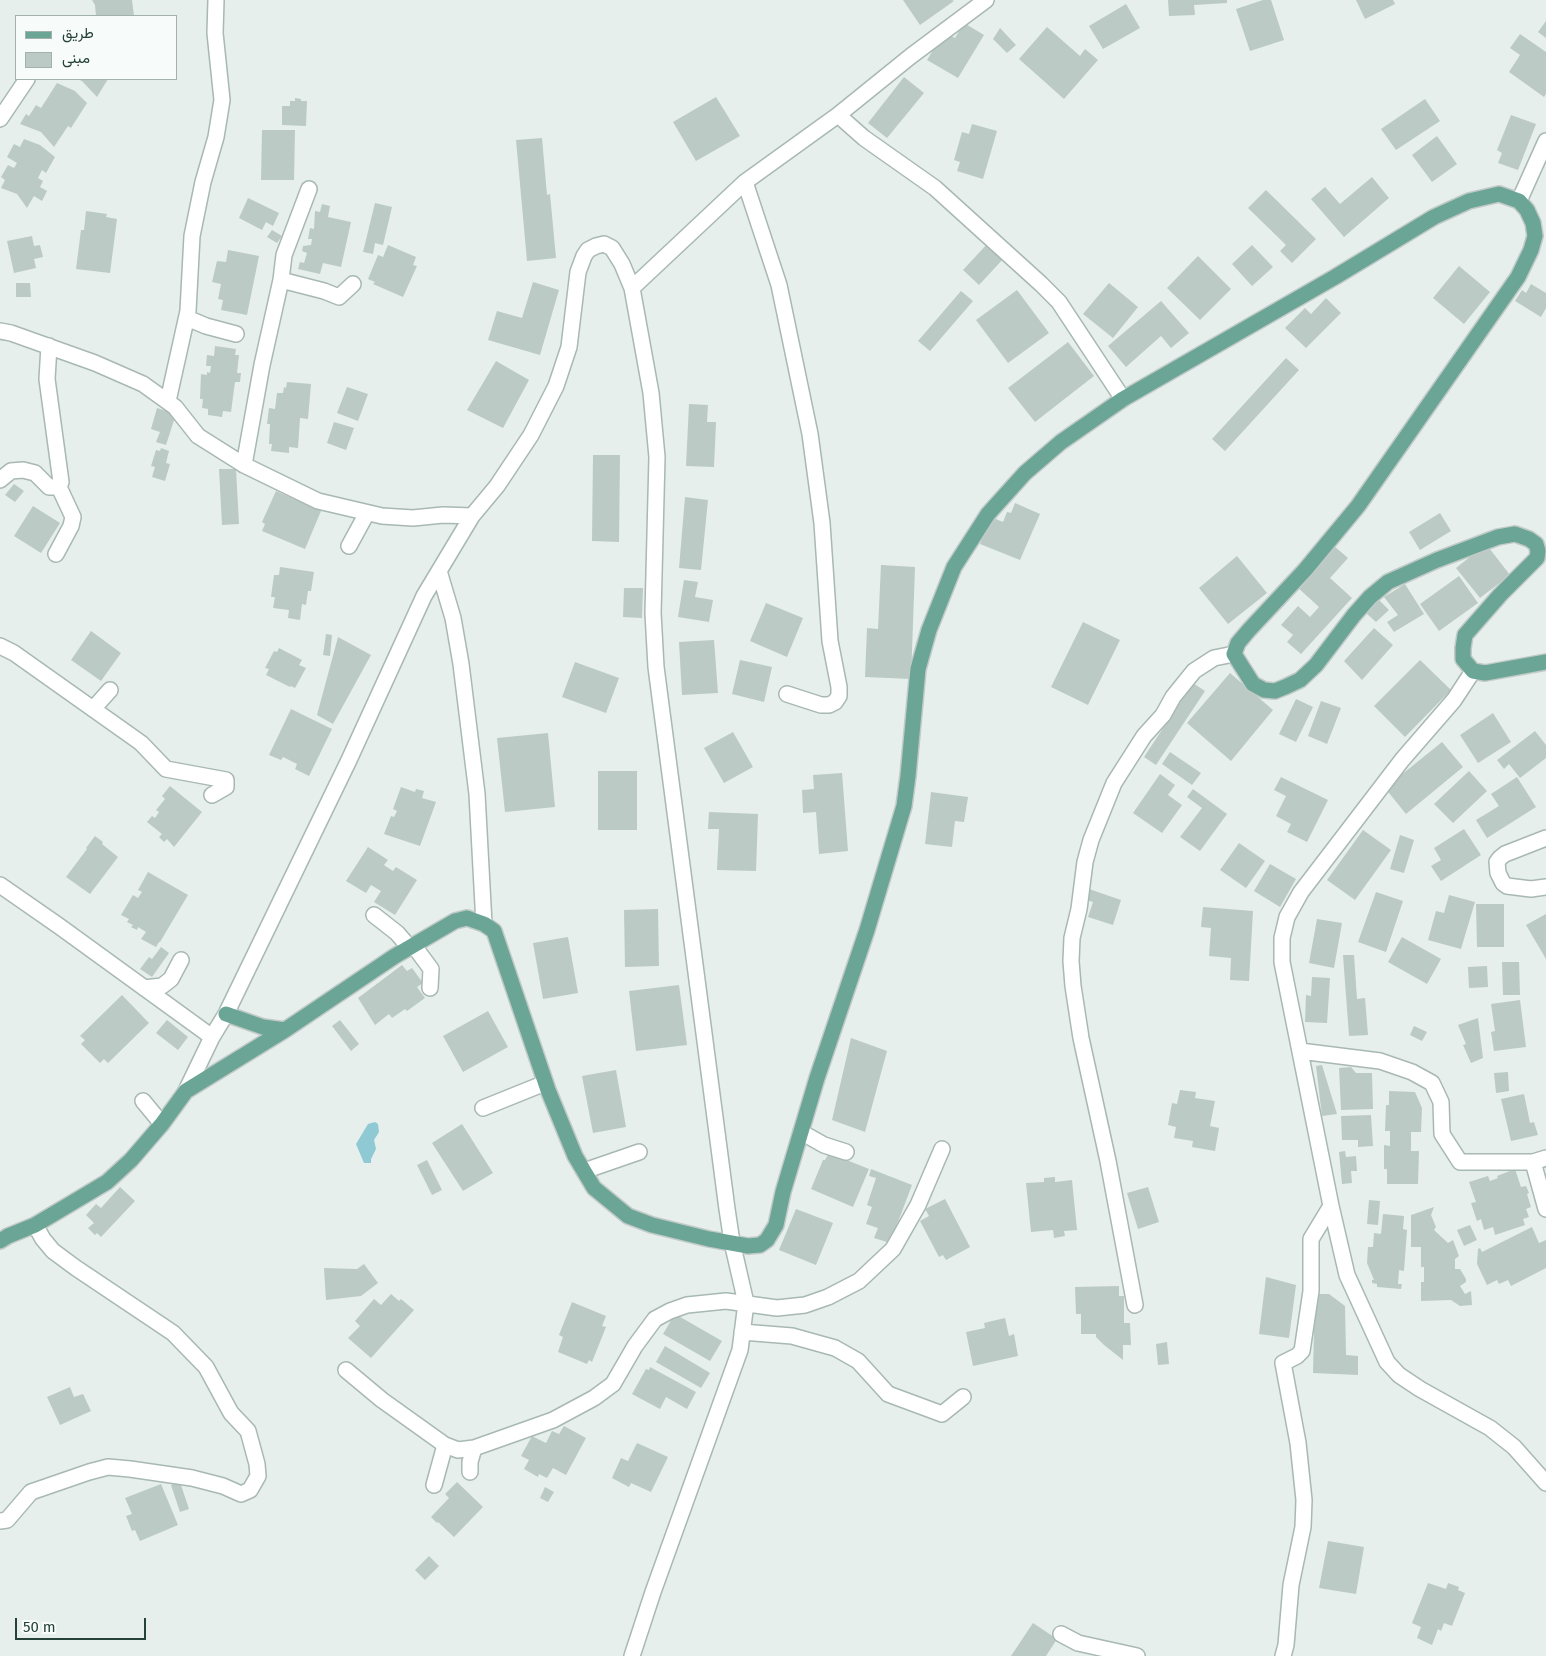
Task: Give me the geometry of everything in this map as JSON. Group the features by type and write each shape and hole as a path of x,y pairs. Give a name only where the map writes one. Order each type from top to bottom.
{"main road":[{"path":"0,1241 35,1225 107,1182 131,1160 162,1124 186,1091 285,1030 395,956 455,921 467,918 484,924 494,931 545,1083 575,1156 594,1188 628,1216 652,1225 682,1234 748,1246 760,1245 773,1233 816,1078 867,930 904,806 918,668 929,630 954,567 988,514 1025,473 1061,442 1123,400 1335,278 1434,217 1469,201 1499,194 1519,201 1527,210 1533,223 1535,236 1531,250 1518,277 1358,506 1305,570 1238,643 1234,654 1253,684 1264,690 1275,691 1300,680 1316,665 1354,616 1388,582 1437,560 1498,537 1515,534 1529,539 1536,544 1537,558 1465,635 1462,659 1473,671 1485,673 1546,662"},
{"path":"226,1014 263,1027 285,1030"}],"street":[{"path":"168,401 187,318 192,236 203,182 216,137 222,100 215,33 216,0"},
{"path":"632,288 745,182 838,115 911,56 986,0"},
{"path":"0,119 26,80"},
{"path":"838,115 864,138 935,188 1041,284 1058,302 1123,400"},
{"path":"1519,201 1546,141"},
{"path":"745,182 778,285 810,434 822,523 830,641 839,687 835,702 829,705 821,705 787,694"},
{"path":"244,465 262,365 281,280 284,255 309,189"},
{"path":"186,1091 212,1037 226,1014 344,769 424,596 472,516 497,486 531,436 556,386 569,347 578,272 588,250 604,244 612,248 622,264 632,288 651,392 657,457 653,612 656,667 732,1242 746,1303 740,1350 632,1656"},
{"path":"281,280 324,291 339,298 354,284"},
{"path":"187,318 206,326 236,334"},
{"path":"0,331 95,363 143,384 175,407 198,436 244,465 318,501 382,516 413,518 472,516"},
{"path":"48,346 47,379 61,482 59,487 74,517 56,554"},
{"path":"0,480 11,471 23,470 35,473 49,487 59,487"},
{"path":"349,546 367,513"},
{"path":"439,571 453,618 461,664 477,794 484,924"},
{"path":"0,646 14,653 141,743 166,769 226,780 226,787 212,795"},
{"path":"1135,1305 1108,1161 1081,1038 1071,961 1072,938 1079,909 1085,862 1091,840 1114,783 1144,736 1163,715 1173,697 1194,671 1214,658 1234,654"},
{"path":"1473,671 1454,700 1402,760 1301,892 1287,917 1282,938 1282,962 1331,1206 1347,1275 1387,1362 1399,1375 1420,1390 1490,1428 1514,1447 1546,1483"},
{"path":"93,709 110,690"},
{"path":"1546,838 1505,854 1497,862 1498,873 1503,883 1507,886 1531,889 1546,887"},
{"path":"0,885 212,1037"},
{"path":"374,915 397,933 431,968 430,988"},
{"path":"144,988 162,986 170,979 181,960"},
{"path":"1300,1051 1380,1061 1412,1072 1432,1083 1441,1102 1442,1134 1460,1162 1540,1160 1546,1208"},
{"path":"482,1108 527,1092 545,1083"},
{"path":"143,1101 162,1124"},
{"path":"801,1132 824,1145 846,1152"},
{"path":"346,1370 382,1400 444,1445 458,1450 474,1448 553,1420 594,1398 613,1384 634,1346 655,1319 670,1311 687,1305 726,1301 777,1308 805,1304 828,1297 859,1281 894,1249 918,1205 942,1149"},
{"path":"584,1171 639,1152"},
{"path":"1284,1656 1291,1584 1303,1527 1304,1500 1299,1451 1283,1363 1297,1356 1302,1351 1311,1291 1312,1239 1331,1206"},
{"path":"0,1521 7,1520 31,1492 108,1467 192,1478 223,1486 241,1494 250,1490 258,1476 257,1464 248,1431 231,1413 206,1367 173,1333 53,1251 35,1225"},
{"path":"742,1332 792,1336 835,1348 858,1361 888,1394 942,1414 963,1397"},
{"path":"434,1485 444,1445"},
{"path":"470,1472 470,1462 474,1448"},
{"path":"1061,1634 1078,1643 1136,1656"}],"water":[{"path":"375,1122 378,1124 379,1132 374,1140 376,1149 371,1163 364,1163 356,1144 368,1124"}],"building":[{"path":"92,0 132,0 134,15 96,15 95,5"},
{"path":"903,0 952,0 954,1 920,25"},
{"path":"1168,0 1227,0 1227,3 1194,5 1195,15 1169,16"},
{"path":"1263,0 1271,0 1284,40 1250,51 1236,9"},
{"path":"1356,0 1393,0 1395,4 1365,19"},
{"path":"1126,4 1140,28 1103,49 1089,26"},
{"path":"1546,21 1546,38 1538,32"},
{"path":"964,23 984,35 958,78 927,60 944,32 955,38"},
{"path":"1047,27 1080,56 1085,49 1098,60 1064,99 1019,59"},
{"path":"1000,28 1016,45 1007,53 993,39"},
{"path":"1520,34 1546,52 1546,94 1544,97 1509,72 1520,55 1510,48"},
{"path":"904,77 924,93 887,138 868,123"},
{"path":"80,80 107,80 97,97"},
{"path":"57,83 75,91 87,103 71,128 68,126 54,147 41,132 20,124 26,114 29,116 36,105 41,108"},
{"path":"716,97 740,136 696,161 673,122"},
{"path":"295,98 307,101 306,126 282,125 282,106 290,106 290,101 295,101"},
{"path":"1425,99 1440,121 1396,150 1381,129"},
{"path":"1511,115 1536,124 1518,170 1498,163 1502,153 1497,150"},
{"path":"972,124 997,131 983,179 957,171 960,162 954,160 962,132 969,134"},
{"path":"262,130 295,130 294,180 261,180"},
{"path":"1437,136 1457,164 1432,182 1412,155"},
{"path":"542,138 547,195 550,194 556,258 527,261 516,140"},
{"path":"24,139 40,145 55,157 46,173 42,170 38,178 43,181 40,187 47,191 42,201 34,196 27,208 17,194 1,188 5,180 1,177 8,165 14,168 17,163 7,157 14,144 20,147"},
{"path":"1372,177 1389,198 1344,237 1311,199 1325,187 1340,204"},
{"path":"1266,190 1316,239 1292,263 1280,251 1286,245 1248,208"},
{"path":"248,198 279,213 273,226 266,222 262,230 239,218"},
{"path":"375,203 392,207 383,245 375,243 373,254 363,252"},
{"path":"322,204 330,206 328,217 351,222 341,267 323,263 320,274 298,269 300,262 304,263 307,253 302,251 303,246 311,245 312,239 308,239 310,228 314,229 315,211 320,212"},
{"path":"86,211 107,214 106,217 117,219 110,273 76,269 81,230 84,230"},
{"path":"272,230 282,236 277,243 267,237"},
{"path":"32,236 34,246 40,245 43,257 34,259 36,268 14,273 7,241"},
{"path":"989,242 1005,257 979,285 963,270"},
{"path":"388,245 416,257 413,265 417,266 403,297 373,284 375,282 368,279 378,255 383,257"},
{"path":"1252,245 1273,267 1252,286 1232,264"},
{"path":"228,250 259,256 247,315 221,310 223,300 218,299 221,284 212,282 217,261 226,262"},
{"path":"1198,256 1231,289 1200,320 1167,288"},
{"path":"1459,266 1490,292 1464,324 1433,298"},
{"path":"533,282 559,290 540,355 488,340 497,311 522,318"},
{"path":"16,283 30,283 31,297 16,297"},
{"path":"1109,283 1138,307 1113,338 1083,314"},
{"path":"1531,284 1546,293 1546,308 1541,317 1515,301 1522,290 1526,293"},
{"path":"1017,290 1049,333 1008,363 976,320"},
{"path":"961,291 973,301 930,351 918,341"},
{"path":"1326,298 1341,313 1306,348 1285,328 1305,308 1311,314"},
{"path":"1161,301 1189,333 1171,348 1161,336 1126,367 1108,346"},
{"path":"1068,342 1094,376 1035,422 1008,388"},
{"path":"215,346 236,349 235,355 239,355 237,373 241,373 240,382 235,382 231,412 223,411 222,417 208,415 208,409 202,408 203,399 200,399 201,374 207,375 207,372 210,373 211,366 206,366 207,355 214,356"},
{"path":"1286,358 1299,370 1225,451 1212,439"},
{"path":"496,361 529,380 503,428 467,410"},
{"path":"287,382 311,384 308,419 300,418 298,448 289,447 289,453 271,451 272,444 269,444 270,424 267,424 269,408 275,409 277,393 283,393"},
{"path":"347,387 368,394 358,421 337,413"},
{"path":"689,404 708,405 707,422 716,422 714,467 686,466"},
{"path":"157,408 176,414 166,445 156,442 160,432 151,429"},
{"path":"334,422 354,428 346,450 327,443"},
{"path":"161,448 169,451 166,463 170,464 165,481 152,477 155,467 151,466 156,450 160,451"},
{"path":"593,455 620,455 619,542 592,541"},
{"path":"219,469 236,469 239,524 222,525"},
{"path":"14,484 24,491 15,502 5,495"},
{"path":"276,491 321,511 305,549 262,531 265,524 262,522"},
{"path":"685,497 708,500 701,570 679,568"},
{"path":"1015,503 1040,514 1020,560 980,544 991,517 1003,522 1007,512 1011,513"},
{"path":"33,506 60,523 41,553 14,536"},
{"path":"1440,513 1451,531 1420,550 1409,532"},
{"path":"1486,544 1510,575 1480,598 1456,568"},
{"path":"1334,546 1348,558 1330,578 1352,598 1301,654 1287,642 1293,635 1281,625 1298,606 1310,617 1319,607 1296,586"},
{"path":"1237,556 1267,593 1228,624 1199,588"},
{"path":"881,565 915,567 911,679 865,677 867,628 878,629"},
{"path":"280,567 314,572 311,591 308,591 306,605 302,604 300,620 288,618 289,610 273,608 275,597 271,597 274,575 279,575"},
{"path":"1459,576 1478,603 1439,631 1420,604"},
{"path":"684,580 698,582 695,597 713,600 709,622 678,617"},
{"path":"1405,584 1424,614 1394,632 1387,622 1398,615 1384,597"},
{"path":"624,588 643,588 642,618 623,617"},
{"path":"1379,600 1389,610 1376,622 1366,613"},
{"path":"766,603 803,618 787,657 750,641"},
{"path":"1083,622 1120,640 1088,705 1051,687"},
{"path":"1374,628 1393,645 1362,680 1344,661"},
{"path":"91,631 121,653 101,681 71,660"},
{"path":"326,634 332,635 330,656 323,655"},
{"path":"338,637 371,655 333,724 317,715"},
{"path":"714,640 718,693 682,695 679,642"},
{"path":"279,648 302,660 299,665 306,668 295,688 266,675 269,669 265,668 274,651 277,652"},
{"path":"740,660 772,667 764,702 732,694"},
{"path":"1420,660 1451,690 1405,737 1374,706"},
{"path":"575,662 619,678 606,713 562,697"},
{"path":"1230,673 1273,710 1231,761 1187,723"},
{"path":"1193,683 1205,691 1156,765 1144,757"},
{"path":"1296,699 1313,707 1296,742 1279,734"},
{"path":"1321,701 1341,708 1327,744 1308,736"},
{"path":"291,709 332,729 309,776 295,769 297,764 283,757 281,760 269,755"},
{"path":"1493,713 1511,742 1478,763 1460,735"},
{"path":"1535,731 1546,745 1546,758 1520,778 1509,764 1504,769 1497,760"},
{"path":"733,732 753,767 724,783 704,748"},
{"path":"548,733 555,807 505,812 497,738"},
{"path":"1442,742 1463,767 1406,814 1385,788"},
{"path":"1170,752 1201,773 1192,785 1162,764"},
{"path":"598,771 637,771 637,830 598,830"},
{"path":"1469,771 1487,791 1453,823 1434,804"},
{"path":"842,773 848,851 819,854 816,812 803,813 802,790 814,789 813,775"},
{"path":"1160,774 1175,785 1168,795 1182,805 1162,833 1133,813"},
{"path":"1281,777 1328,800 1307,842 1287,832 1291,824 1276,816 1286,796 1274,790"},
{"path":"1517,777 1536,807 1487,838 1476,820 1499,806 1491,794"},
{"path":"170,786 202,812 174,847 167,839 164,842 159,837 162,834 147,822 152,816 155,818 159,812 156,810 165,799 162,796"},
{"path":"401,787 415,792 416,789 424,791 422,798 436,802 420,846 384,834 391,816 394,817 397,811 393,809"},
{"path":"1193,789 1227,814 1200,851 1180,837 1202,808 1187,797"},
{"path":"931,792 968,797 964,822 955,821 952,847 925,844"},
{"path":"709,812 758,814 756,871 717,870 719,829 708,829"},
{"path":"1464,829 1481,855 1441,881 1431,866 1441,860 1434,848"},
{"path":"1363,830 1391,850 1355,900 1327,880"},
{"path":"1400,835 1414,840 1404,873 1390,869"},
{"path":"95,836 118,857 90,894 66,877"},
{"path":"1239,843 1265,861 1246,888 1220,870"},
{"path":"368,847 388,860 384,865 393,871 396,867 417,880 395,915 374,902 381,891 371,885 366,893 346,881"},
{"path":"1270,864 1296,879 1280,907 1254,891"},
{"path":"148,872 188,895 156,947 141,939 146,932 138,927 137,930 131,927 133,925 127,922 129,919 121,915 133,895 138,898 142,892 138,890"},
{"path":"1089,889 1121,900 1113,925 1088,917 1093,902 1086,900"},
{"path":"1376,892 1403,901 1386,952 1358,942"},
{"path":"1449,895 1475,902 1461,949 1428,940 1436,911 1444,913"},
{"path":"1476,904 1504,904 1504,947 1477,947"},
{"path":"1203,907 1253,911 1249,981 1230,980 1231,958 1209,956 1211,928 1201,927"},
{"path":"658,909 659,966 625,967 624,910"},
{"path":"1546,914 1546,959 1526,925"},
{"path":"1317,919 1342,923 1334,968 1309,963"},
{"path":"568,937 578,993 543,999 533,943"},
{"path":"1402,937 1441,959 1427,984 1388,962"},
{"path":"161,947 169,953 152,977 140,969 149,957 152,959"},
{"path":"1343,955 1354,955 1357,999 1365,998 1368,1035 1349,1036"},
{"path":"1502,962 1519,962 1520,995 1503,995"},
{"path":"402,965 407,971 412,968 423,983 417,987 425,998 407,1011 405,1009 392,1018 389,1014 375,1025 358,998"},
{"path":"1487,966 1488,987 1469,988 1468,967"},
{"path":"1312,977 1330,978 1327,1023 1305,1022 1306,995 1311,996"},
{"path":"679,985 687,1045 636,1051 629,991"},
{"path":"122,995 149,1023 108,1063 104,1059 100,1063 81,1044 85,1040 80,1036"},
{"path":"1520,1000 1526,1047 1494,1051 1491,1032 1495,1031 1491,1004"},
{"path":"488,1011 508,1047 463,1072 443,1036"},
{"path":"1478,1018 1483,1058 1471,1063 1463,1045 1466,1044 1458,1025"},
{"path":"167,1020 188,1037 178,1050 156,1033"},
{"path":"340,1020 359,1044 351,1051 332,1026"},
{"path":"1414,1026 1427,1032 1422,1041 1410,1035"},
{"path":"851,1038 887,1051 865,1132 832,1120"},
{"path":"1322,1065 1337,1114 1322,1116 1316,1066"},
{"path":"1351,1067 1356,1073 1372,1073 1373,1109 1341,1110 1339,1068"},
{"path":"616,1070 626,1127 593,1133 582,1076"},
{"path":"1508,1072 1509,1091 1496,1093 1494,1073"},
{"path":"1180,1090 1196,1092 1195,1098 1215,1101 1210,1126 1219,1128 1215,1151 1192,1147 1193,1141 1174,1138 1176,1127 1168,1125 1172,1103 1177,1104"},
{"path":"1389,1091 1415,1092 1422,1108 1421,1132 1411,1132 1411,1151 1419,1151 1418,1184 1387,1184 1387,1169 1384,1169 1384,1145 1390,1146 1390,1131 1385,1131 1386,1105 1389,1105"},
{"path":"1524,1094 1530,1123 1534,1122 1538,1135 1511,1141 1501,1099"},
{"path":"1371,1115 1373,1146 1358,1147 1358,1140 1342,1140 1341,1116"},
{"path":"462,1124 493,1173 463,1191 432,1143"},
{"path":"1345,1151 1346,1157 1356,1156 1357,1171 1351,1171 1352,1183 1342,1184 1339,1152"},
{"path":"829,1153 869,1169 853,1207 811,1189 823,1160 825,1160"},
{"path":"427,1160 442,1190 432,1195 417,1165"},
{"path":"871,1169 912,1185 890,1243 874,1238 878,1228 866,1224 872,1207 867,1205 876,1178 869,1176"},
{"path":"1515,1169 1521,1187 1526,1186 1529,1193 1527,1194 1531,1207 1526,1209 1529,1217 1523,1219 1525,1225 1495,1235 1493,1227 1484,1230 1481,1219 1477,1221 1471,1203 1476,1202 1469,1182 1488,1176 1490,1181"},
{"path":"1055,1177 1055,1182 1072,1180 1077,1230 1064,1231 1065,1236 1054,1238 1053,1230 1031,1232 1026,1183 1044,1182 1044,1178"},
{"path":"120,1187 135,1201 101,1237 97,1233 95,1235 88,1228 94,1223 86,1215 96,1204 101,1208"},
{"path":"1148,1187 1159,1222 1138,1229 1127,1193"},
{"path":"945,1199 970,1247 946,1260 943,1255 939,1257 920,1221 929,1216 925,1209"},
{"path":"1369,1200 1380,1201 1378,1225 1367,1224"},
{"path":"1434,1207 1431,1215 1436,1227 1434,1230 1448,1243 1453,1240 1459,1256 1455,1259 1455,1269 1460,1269 1466,1279 1466,1282 1460,1286 1465,1294 1471,1291 1472,1305 1460,1306 1451,1300 1421,1301 1421,1282 1424,1282 1424,1267 1421,1267 1421,1247 1411,1247 1411,1215"},
{"path":"796,1209 833,1223 816,1265 779,1250"},
{"path":"1383,1214 1404,1216 1403,1229 1407,1230 1404,1271 1399,1270 1398,1284 1402,1284 1401,1289 1377,1287 1377,1284 1372,1283 1372,1280 1374,1280 1367,1263 1368,1247 1373,1247 1374,1233 1381,1234"},
{"path":"1470,1225 1477,1240 1464,1246 1457,1230"},
{"path":"1532,1227 1539,1243 1546,1240 1546,1268 1511,1286 1508,1280 1499,1284 1497,1280 1487,1285 1477,1264 1478,1249 1480,1248 1482,1252"},
{"path":"364,1264 378,1283 361,1296 326,1300 324,1268 357,1269"},
{"path":"1266,1277 1296,1285 1289,1338 1259,1334"},
{"path":"1119,1286 1119,1296 1124,1296 1124,1323 1130,1323 1131,1345 1123,1345 1123,1360 1104,1345 1096,1337 1096,1334 1081,1334 1081,1314 1076,1314 1075,1287"},
{"path":"391,1294 399,1301 401,1299 414,1310 371,1358 348,1338 360,1326 355,1321 374,1299 381,1305"},
{"path":"1315,1294 1329,1294 1345,1306 1346,1355 1358,1356 1358,1375 1313,1373"},
{"path":"572,1302 606,1316 602,1326 606,1327 592,1362 589,1360 587,1364 558,1352 563,1337 559,1335"},
{"path":"675,1314 722,1341 710,1361 663,1334"},
{"path":"1005,1318 1009,1336 1014,1334 1018,1356 973,1366 966,1332 985,1328 984,1323"},
{"path":"1167,1342 1169,1364 1158,1365 1156,1344"},
{"path":"665,1346 710,1373 701,1388 656,1362"},
{"path":"650,1367 696,1392 687,1409 666,1397 660,1409 632,1394 646,1369 649,1370"},
{"path":"70,1387 74,1397 83,1394 91,1411 60,1425 47,1397"},
{"path":"564,1426 586,1438 566,1475 553,1468 547,1478 539,1474 538,1477 524,1469 529,1460 521,1456 532,1436 546,1443 552,1431 559,1434"},
{"path":"637,1443 668,1457 651,1492 631,1483 629,1487 612,1478 621,1458 628,1461"},
{"path":"180,1482 189,1509 180,1512 171,1485"},
{"path":"457,1482 483,1507 454,1537 431,1517 449,1498 445,1494"},
{"path":"161,1484 178,1525 140,1541 135,1530 132,1531 126,1516 132,1514 125,1498"},
{"path":"545,1487 554,1492 548,1502 540,1498"},
{"path":"1328,1541 1364,1547 1356,1594 1319,1588"},
{"path":"429,1556 439,1566 425,1580 415,1570"},
{"path":"1428,1583 1446,1589 1448,1583 1459,1587 1458,1590 1465,1593 1452,1626 1444,1623 1441,1631 1438,1629 1432,1645 1417,1638 1421,1627 1412,1623"},
{"path":"1033,1623 1057,1639 1046,1656 1011,1656"}]}
